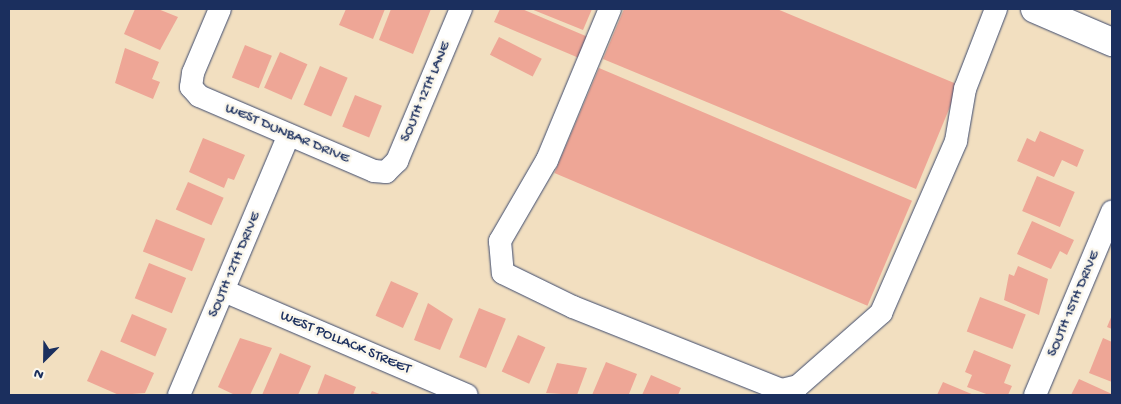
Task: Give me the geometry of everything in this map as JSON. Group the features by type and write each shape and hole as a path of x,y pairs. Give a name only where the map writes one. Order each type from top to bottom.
{"main road":[{"path":"1035,9 1112,42"}],"street":[{"name":"WEST DUNBAR DRIVE","path":"220,9 191,87 199,96 374,171 386,172"},
{"name":"SOUTH 12TH LANE","path":"386,172 397,161 460,9"},
{"path":"610,9 546,160 500,241 503,273 573,307 782,390 798,386 881,313 956,141 965,89 996,9"},
{"name":"SOUTH 12TH DRIVE","path":"179,395 289,135"},
{"name":"SOUTH 15TH DRIVE","path":"1035,395 1112,212"},
{"name":"WEST POLLACK STREET","path":"224,292 467,395"}],"building":[{"path":"135,9 158,9 178,17 160,50 124,34"},
{"path":"346,9 385,9 373,39 339,25"},
{"path":"391,9 431,9 413,54 379,40"},
{"path":"500,9 522,9 588,37 579,58 494,22"},
{"path":"531,9 592,9 583,30"},
{"path":"624,9 777,9 959,85 916,189 603,59"},
{"path":"499,37 542,59 533,77 490,55"},
{"path":"245,45 272,56 259,88 232,77"},
{"path":"125,48 159,62 152,79 160,82 153,99 115,83"},
{"path":"280,52 307,64 292,100 264,88"},
{"path":"320,66 348,78 331,116 304,105"},
{"path":"599,68 912,201 867,306 554,173"},
{"path":"355,95 382,106 369,137 342,127"},
{"path":"1040,131 1084,150 1077,167 1062,160 1054,177 1017,161 1027,138 1035,142"},
{"path":"203,138 245,155 234,180 228,178 224,188 189,172"},
{"path":"1037,176 1075,192 1060,227 1022,211"},
{"path":"188,182 224,198 211,225 176,209"},
{"path":"156,219 205,239 192,271 143,251"},
{"path":"1032,221 1074,240 1067,255 1060,251 1051,269 1017,254"},
{"path":"149,263 186,278 172,313 135,298"},
{"path":"1018,266 1048,279 1039,315 1004,300 1009,274 1014,276"},
{"path":"391,281 418,293 403,328 376,316"},
{"path":"980,297 1026,315 1012,349 967,332"},
{"path":"428,303 453,319 440,350 414,340"},
{"path":"479,308 506,319 486,368 459,357"},
{"path":"132,314 167,329 155,356 120,342"},
{"path":"1112,315 1112,329 1107,327"},
{"path":"518,335 545,347 529,384 502,372"},
{"path":"240,338 272,348 250,395 235,395 218,387"},
{"path":"1103,338 1112,342 1112,382 1089,373"},
{"path":"101,350 154,373 145,393 119,395 87,381"},
{"path":"974,350 1011,365 1004,383 1012,386 1008,395 989,395 967,387 972,375 965,372"},
{"path":"280,353 311,366 298,395 262,395"},
{"path":"606,362 637,374 629,394 592,395"},
{"path":"557,363 587,368 577,395 546,393"},
{"path":"325,374 356,387 353,395 317,395"},
{"path":"651,375 681,388 678,395 642,395"},
{"path":"1079,379 1112,394 1112,395 1071,395"},
{"path":"943,382 974,395 937,395"},
{"path":"372,391 382,395 370,395"}]}
